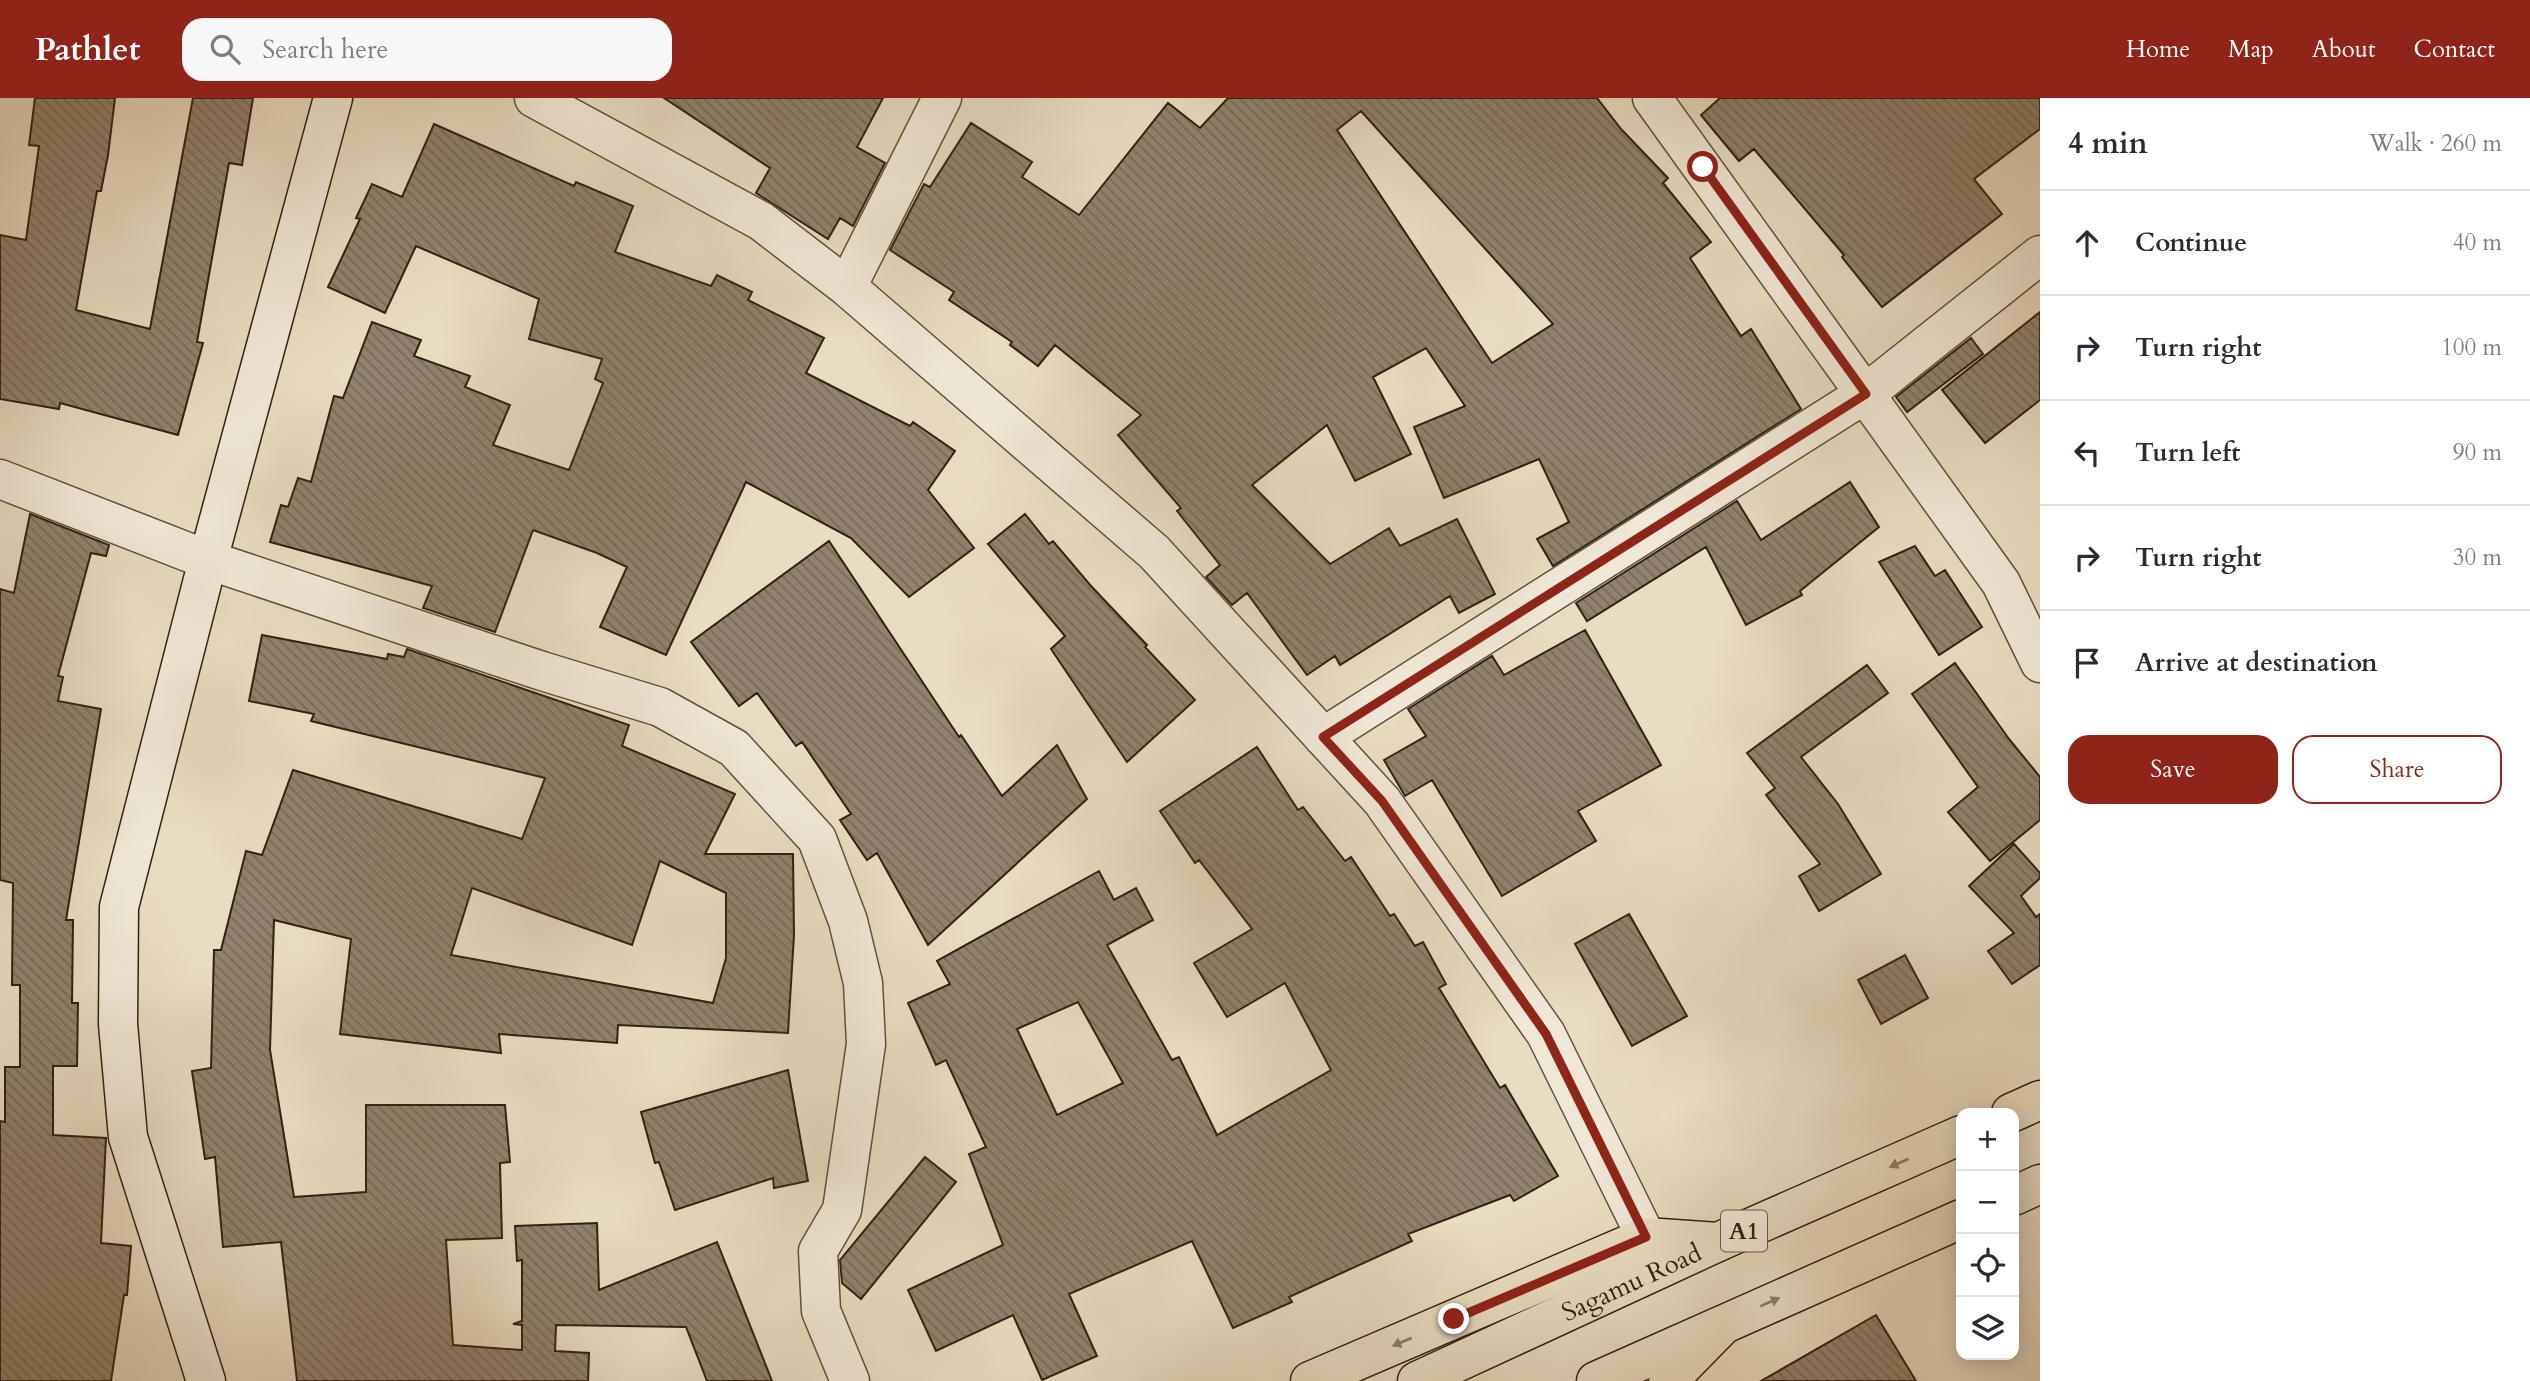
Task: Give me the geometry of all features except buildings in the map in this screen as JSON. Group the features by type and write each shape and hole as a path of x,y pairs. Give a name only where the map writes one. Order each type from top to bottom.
{"main road":[{"path":"2019,1109 2040,1100"},
{"name":"Sagamu Road","path":"1417,1381 1718,1242 1956,1137"},
{"path":"2019,1194 2040,1184"},
{"path":"1596,1381 1956,1221"},
{"path":"1310,1381 1646,1237 1718,1242"},
{"path":"1668,1381 1727,1321"}],"street":[{"path":"206,1381 128,1137 118,1024 119,907 208,560 333,98"},
{"path":"534,98 761,221 847,287 1154,552 1382,801 1546,1034 1646,1237"},
{"path":"847,287 942,98"},
{"path":"1652,98 2001,583 2040,663"},
{"path":"1323,737 1866,394 2040,255"},
{"path":"0,479 208,560 530,667 660,707 734,748 817,839 848,921 863,983 866,1044 842,1210 818,1251 821,1311 849,1381"}],"route":[{"path":"1454,1319 1646,1237 1546,1034 1382,801 1323,737 1866,394 1703,167"}]}
